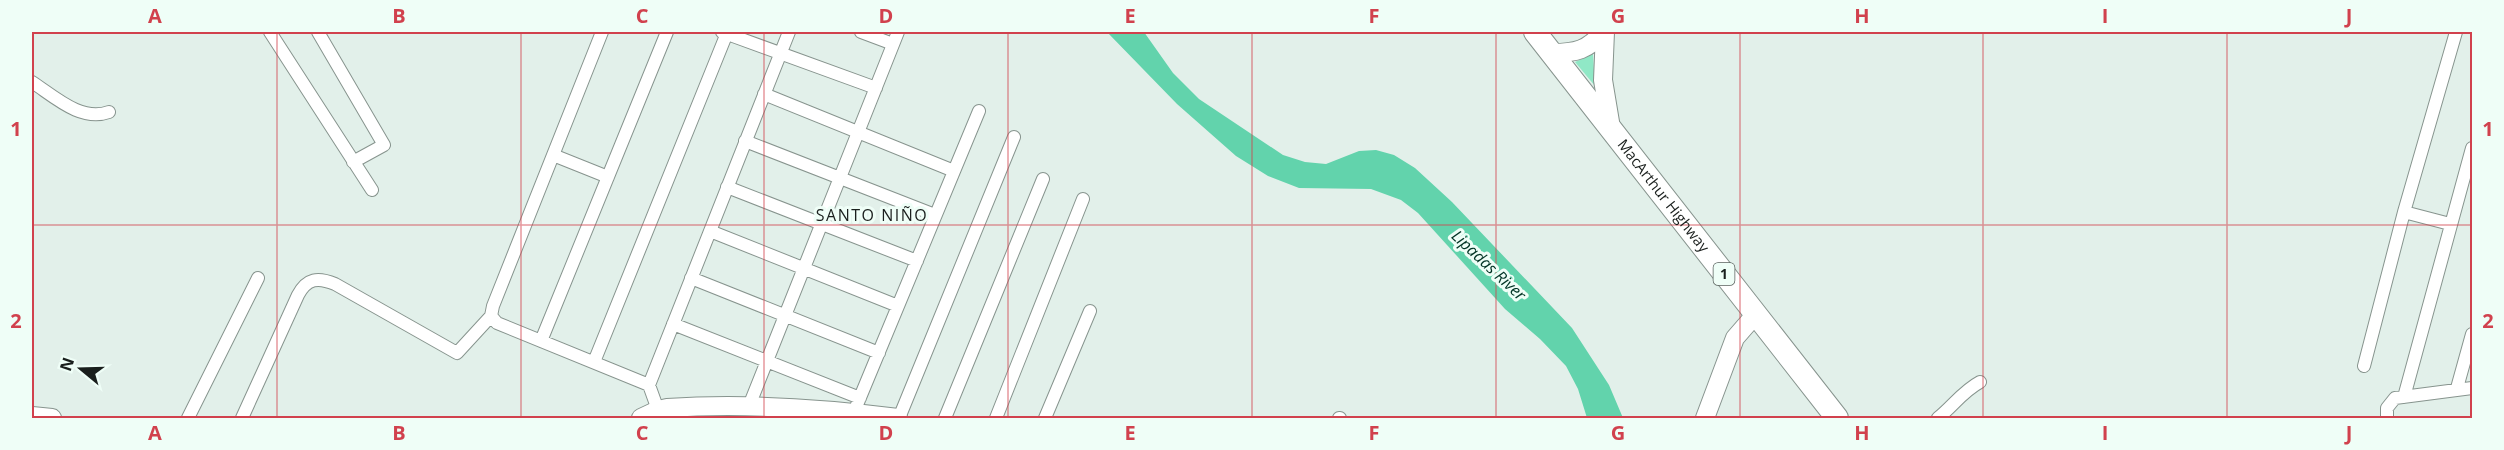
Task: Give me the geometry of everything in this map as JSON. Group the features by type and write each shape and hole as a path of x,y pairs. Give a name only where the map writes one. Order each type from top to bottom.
{"highway":[{"name":"MacArthur Highway","path":"1535,32 1837,418"}],"street":[{"path":"270,32 372,190"},
{"path":"318,32 384,145 353,162"},
{"path":"242,418 298,295 304,284 310,280 317,279 335,284 457,353 491,316 602,32"},
{"path":"541,341 667,32"},
{"path":"594,362 724,32 876,88"},
{"path":"658,410 649,385 789,32"},
{"path":"749,406 896,38 861,32"},
{"path":"1552,53 1580,51 1591,45 1604,32"},
{"path":"1604,32 1602,80 1612,130"},
{"path":"2364,366 2404,212 2456,32"},
{"path":"32,82 86,115 98,116 109,112"},
{"path":"764,94 954,171"},
{"path":"857,405 978,111"},
{"path":"673,324 767,361 857,405 898,418 1014,137"},
{"path":"746,141 935,215"},
{"path":"2404,397 2472,148"},
{"path":"553,155 608,177"},
{"path":"945,418 1043,179"},
{"path":"727,187 917,261"},
{"path":"996,418 1083,199"},
{"path":"2404,212 2450,224"},
{"path":"710,231 898,306"},
{"path":"188,418 258,278"},
{"path":"691,278 879,353"},
{"path":"1045,418 1090,311"},
{"path":"1705,418 1735,338 1755,315"},
{"path":"491,316 497,323 649,385"},
{"path":"2457,388 2472,334"},
{"path":"1938,418 1955,404 1965,391 1980,382"},
{"path":"2387,418 2388,405 2395,399 2457,388 2472,388"},
{"path":"640,418 658,410 857,405"},
{"path":"32,416 52,418"}],"shaded area":[{"path":"1593,54 1595,86 1575,62"}],"water":[{"name":"Lipadas River","path":"1107,32 1144,32 1173,73 1199,99 1283,155 1305,162 1326,164 1359,151 1376,150 1394,155 1415,168 1452,202 1572,328 1609,385 1623,418 1587,418 1578,389 1566,366 1540,339 1505,309 1418,213 1401,200 1371,189 1299,188 1268,176 1236,156 1177,104"}],"district":[{"name":"SANTO NIÑO","path":"872,215"}]}
